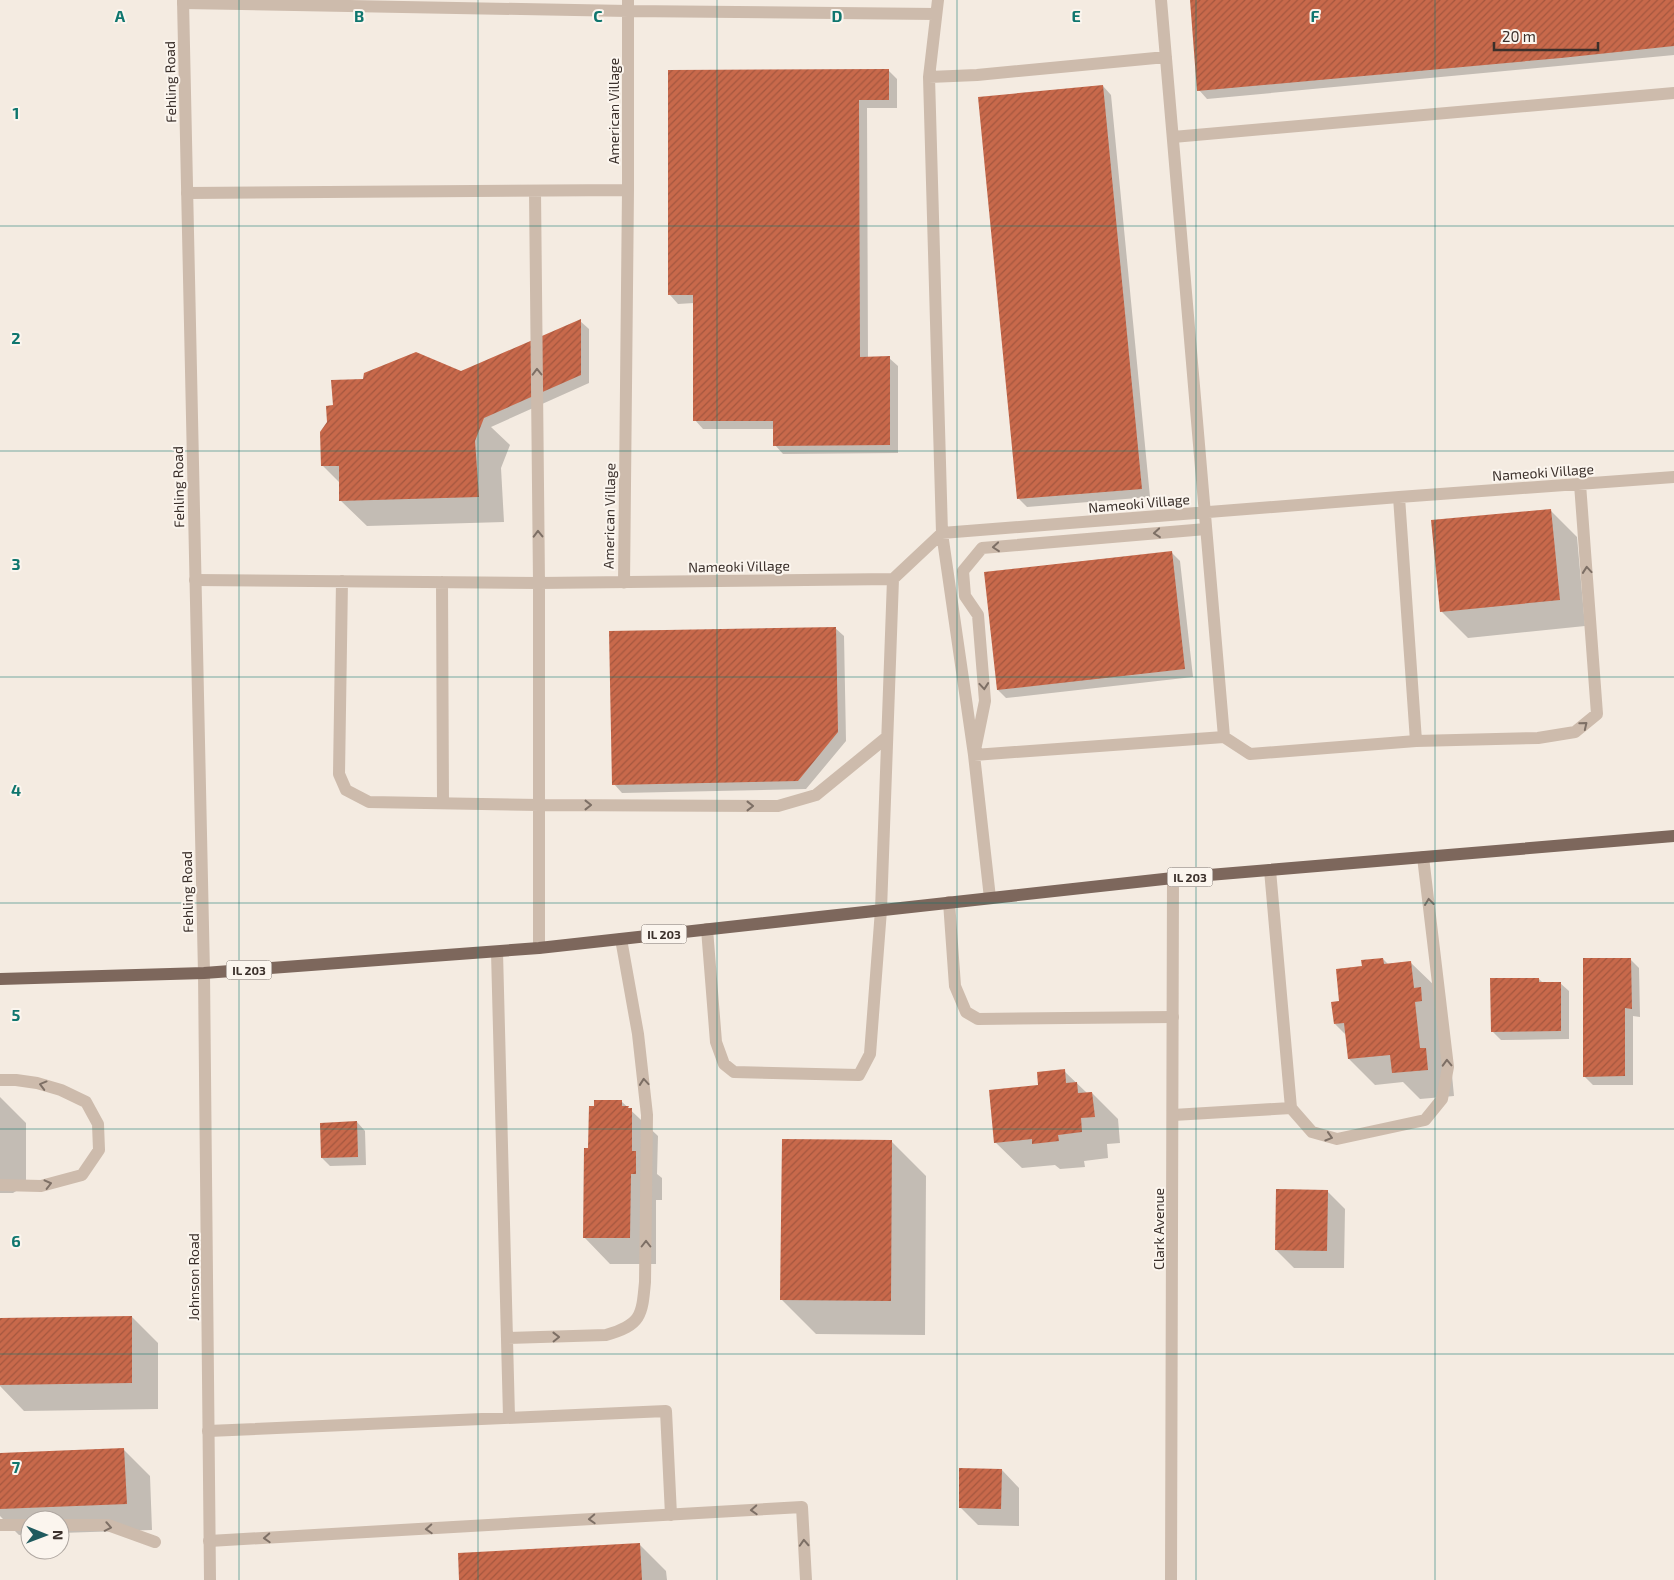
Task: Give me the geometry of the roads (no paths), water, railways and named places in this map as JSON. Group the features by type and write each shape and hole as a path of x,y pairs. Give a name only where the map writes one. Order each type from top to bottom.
{"main road":[{"name":"IL 203","path":"0,979 204,973 497,952 1173,878 1674,836"}],"street":[{"path":"938,0 929,77 942,533 974,755 990,898"},
{"path":"1161,0 1224,737"},
{"path":"183,1 628,6 936,14"},
{"name":"Fehling Road","path":"183,1 204,973"},
{"name":"American Village","path":"195,580 624,582 628,6"},
{"path":"929,77 977,75 1166,57"},
{"path":"1173,137 1674,93"},
{"path":"187,193 628,190"},
{"path":"535,191 539,583 539,948"},
{"name":"Nameoki Village","path":"942,533 1674,477"},
{"path":"974,755 1224,737 1250,754 1416,740 1538,738 1575,732 1598,714 1580,484"},
{"path":"1399,497 1416,740"},
{"path":"974,755 986,701 978,615 965,596 963,571 982,548 1206,529"},
{"path":"707,930 716,1042 724,1064 734,1072 858,1075 870,1054 881,910 893,579 942,533"},
{"name":"Nameoki Village","path":"624,582 893,579"},
{"path":"342,581 339,774 346,790 369,802 778,806 816,795 887,737"},
{"path":"442,582 443,803"},
{"path":"1270,870 1291,1108 1312,1132 1337,1140 1425,1120 1442,1099 1448,1067 1423,857"},
{"name":"Clark Avenue","path":"1171,1580 1173,878"},
{"path":"949,902 955,986 966,1012 978,1019 1173,1017"},
{"path":"507,1338 606,1335 622,1330 636,1322 643,1307 646,1282 647,1115 638,1034 621,939"},
{"path":"497,952 509,1417"},
{"name":"Johnson Road","path":"204,973 210,1580"},
{"path":"0,1080 37,1083 61,1090 86,1102 98,1124 99,1150 82,1175 41,1186 0,1185"},
{"path":"1173,1115 1291,1108"},
{"path":"208,1431 666,1411 671,1514"},
{"path":"209,1541 802,1507 806,1580"},
{"path":"0,1525 20,1525"},
{"path":"70,1525 108,1525 155,1542"}]}
